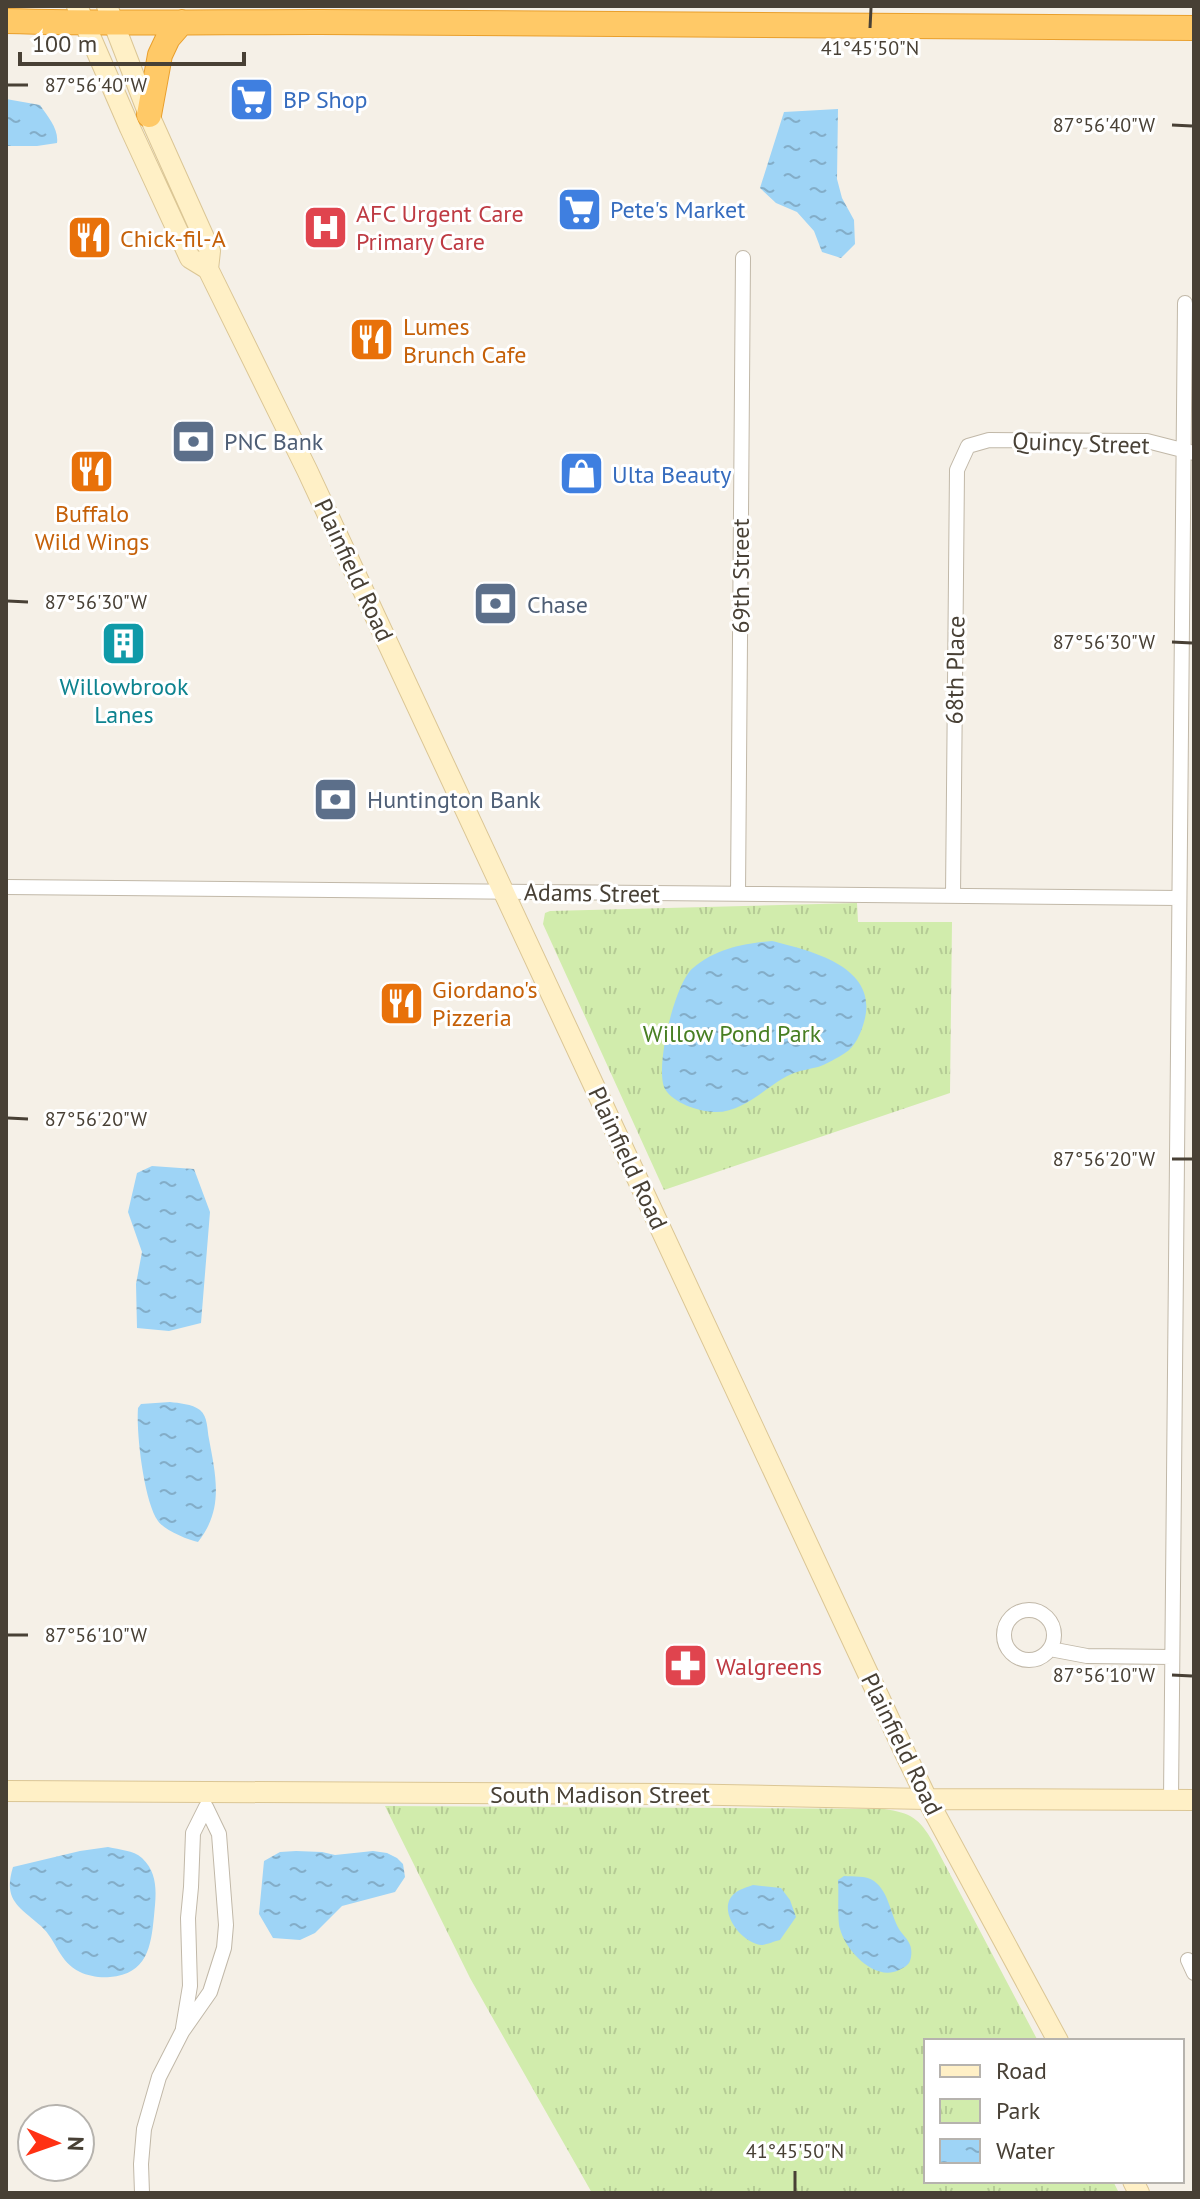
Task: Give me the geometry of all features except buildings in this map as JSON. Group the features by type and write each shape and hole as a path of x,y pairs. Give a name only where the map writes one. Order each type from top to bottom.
{"highway":[{"path":"6,21 110,15 182,22 539,25 772,15 1194,28"},
{"path":"149,115 160,55 168,38 182,22"}],"main road":[{"name":"Plainfield Road","path":"81,15 190,258 208,269 307,470 927,1799 1057,2039"},
{"name":"Plainfield Road","path":"110,15 149,115 210,251 208,269"},
{"name":"South Madison Street","path":"6,1791 1194,1800"}],"street":[{"name":"69th Street","path":"738,894 743,258"},
{"path":"1171,1800 1179,898 1188,452 1185,303"},
{"name":"Quincy Street","path":"968,446 989,440 1147,441 1188,452"},
{"name":"68th Place","path":"953,896 957,470 968,446"},
{"name":"Adams Street","path":"6,887 1179,898"},
{"path":"1050,1649 1087,1656 1172,1657"},
{"path":"142,2193 142,2145 148,2110 159,2077 182,2032 210,1992 224,1948 226,1925 219,1834 206,1807 193,1833 188,1918 190,1986 182,2032"}],"green space":[{"name":"Willow Pond Park","path":"857,903 858,922 952,922 950,1093 664,1190 543,924 545,913"},
{"path":"385,1806 884,1809 901,1812 918,1822 933,1842 1037,2039 924,2039 924,2183 1114,2183 1119,2193 592,2193 470,1978"}],"water":[{"path":"6,99 40,105 55,128 57,143 6,146"},
{"path":"838,109 837,179 842,198 854,220 855,244 841,258 822,252 814,231 797,212 776,203 760,188 784,112"},
{"path":"772,941 823,957 852,975 862,988 866,1003 864,1022 857,1039 849,1050 835,1059 784,1078 736,1108 713,1112 680,1102 665,1089 662,1064 673,1007 686,976 702,961 721,951"},
{"path":"152,1166 194,1169 210,1212 201,1323 169,1331 137,1328 136,1284 142,1252 128,1212 137,1173"},
{"path":"170,1402 197,1408 207,1423 216,1492 212,1517 198,1542 176,1534 158,1521 145,1483 138,1408 141,1404"},
{"path":"108,1847 138,1855 151,1871 155,1900 151,1938 145,1957 132,1971 110,1977 90,1976 67,1963 41,1926 19,1907 11,1895 10,1878 13,1867"},
{"path":"373,1851 387,1853 403,1864 405,1877 395,1892 342,1906 315,1933 300,1940 273,1938 259,1914 264,1861 280,1852 335,1855"},
{"path":"844,1876 871,1879 883,1891 899,1929 911,1947 911,1959 905,1967 890,1973 880,1972 863,1962 848,1946 839,1919 838,1880"},
{"path":"753,1885 781,1888 790,1900 796,1917 780,1940 763,1945 753,1943 739,1932 729,1916 730,1900 737,1892"}],"place":[{"name":"BP Shop","path":"252,99"},
{"name":"Pete's Market","path":"579,209"},
{"name":"AFC Urgent Care Primary Care","path":"325,227"},
{"name":"Chick-fil-A","path":"89,238"},
{"name":"Lumes Brunch Cafe","path":"372,340"},
{"name":"PNC Bank","path":"193,441"},
{"name":"Buffalo Wild Wings","path":"92,471"},
{"name":"Ulta Beauty","path":"581,474"},
{"name":"Chase","path":"496,604"},
{"name":"Willowbrook Lanes","path":"124,644"},
{"name":"Huntington Bank","path":"336,799"},
{"name":"Giordano's Pizzeria","path":"401,1003"},
{"name":"Walgreens","path":"685,1666"}]}
